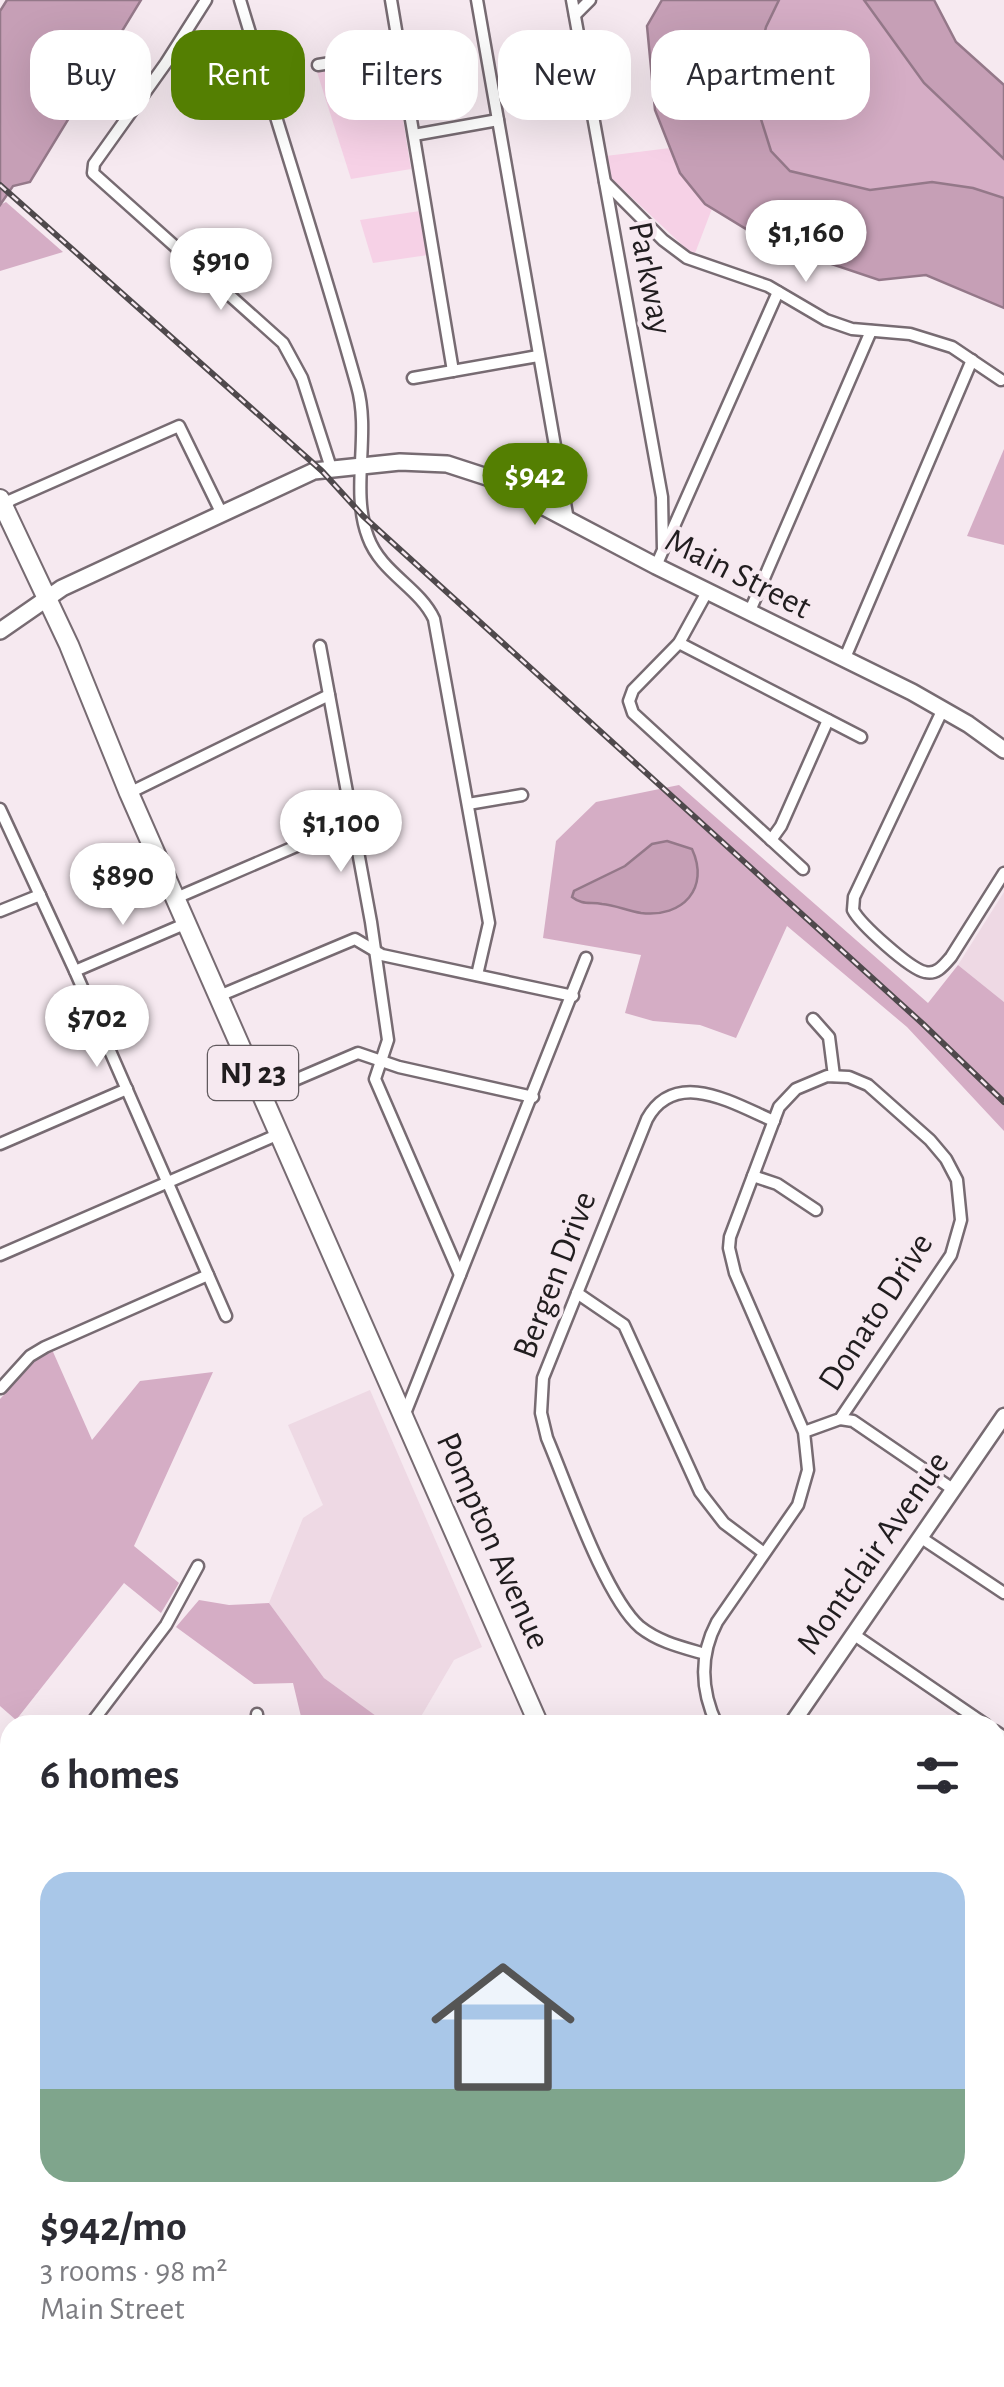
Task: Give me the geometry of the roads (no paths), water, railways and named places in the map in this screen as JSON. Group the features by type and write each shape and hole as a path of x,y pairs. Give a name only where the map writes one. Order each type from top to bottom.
{"main road":[{"name":"Main Street","path":"0,631 47,596 314,471 428,462 466,468 944,709 1004,750"},
{"name":"NJ 23","path":"1,504 47,596 279,1134"},
{"name":"Pompton Avenue","path":"279,1134 535,1715"}],"street":[{"path":"206,0 94,164 93,172 283,343 302,378 331,468"},
{"path":"240,0 358,389 363,516 368,537 385,568 426,606 434,619 490,923 477,975"},
{"path":"390,0 396,30"},
{"path":"477,0 568,521"},
{"name":"Parkway","path":"572,0 660,486 663,550 656,566"},
{"path":"575,15 590,0"},
{"path":"318,65 325,64"},
{"path":"412,120 453,371"},
{"path":"414,134 498,120"},
{"path":"604,182 686,258 778,292 826,320 952,346 1000,380"},
{"path":"663,550 778,292"},
{"path":"749,613 872,332"},
{"path":"412,378 538,356"},
{"path":"843,661 972,360"},
{"path":"1,504 171,428 182,428 221,512"},
{"path":"707,592 679,643 632,690 632,713 803,869"},
{"path":"679,643 861,738"},
{"path":"320,646 388,1040 376,1070 378,1087 460,1276"},
{"path":"129,793 329,695"},
{"path":"944,709 854,897 852,910 916,968 932,972 941,969 950,957 1004,873"},
{"path":"771,840 781,826 828,720"},
{"path":"468,804 522,795"},
{"path":"0,809 226,1316"},
{"path":"176,898 352,822"},
{"path":"0,911 40,895"},
{"path":"75,971 187,923"},
{"path":"219,996 355,939 375,952 573,996"},
{"path":"404,1417 586,958"},
{"path":"813,1019 829,1037 834,1076"},
{"path":"262,1094 351,1054 533,1097"},
{"name":"Donato Drive","path":"704,1654 717,1622 792,1516 803,1494 808,1458 804,1432 731,1260 732,1230 784,1100 814,1079 849,1077 868,1085 946,1158 957,1180 962,1220 951,1255 840,1419 804,1432"},
{"path":"0,1144 127,1089"},
{"name":"Bergen Drive","path":"704,1654 651,1634 620,1603 547,1438 541,1412 543,1378 646,1119 662,1100 697,1091 774,1120"},
{"path":"0,1255 279,1134"},
{"path":"753,1176 777,1184 816,1210"},
{"path":"1,1388 30,1356 44,1347 208,1275"},
{"path":"576,1293 624,1325 700,1492 724,1522 764,1553"},
{"name":"Montclair Avenue","path":"799,1715 1004,1416"},
{"path":"840,1419 854,1421 954,1490"},
{"path":"920,1537 1004,1592"},
{"path":"98,1715 166,1625 198,1566"},
{"path":"854,1634 971,1715"},
{"path":"704,1654 705,1690 714,1715"}],"railway":[{"path":"0,185 322,471 363,516 1004,1102"}]}
